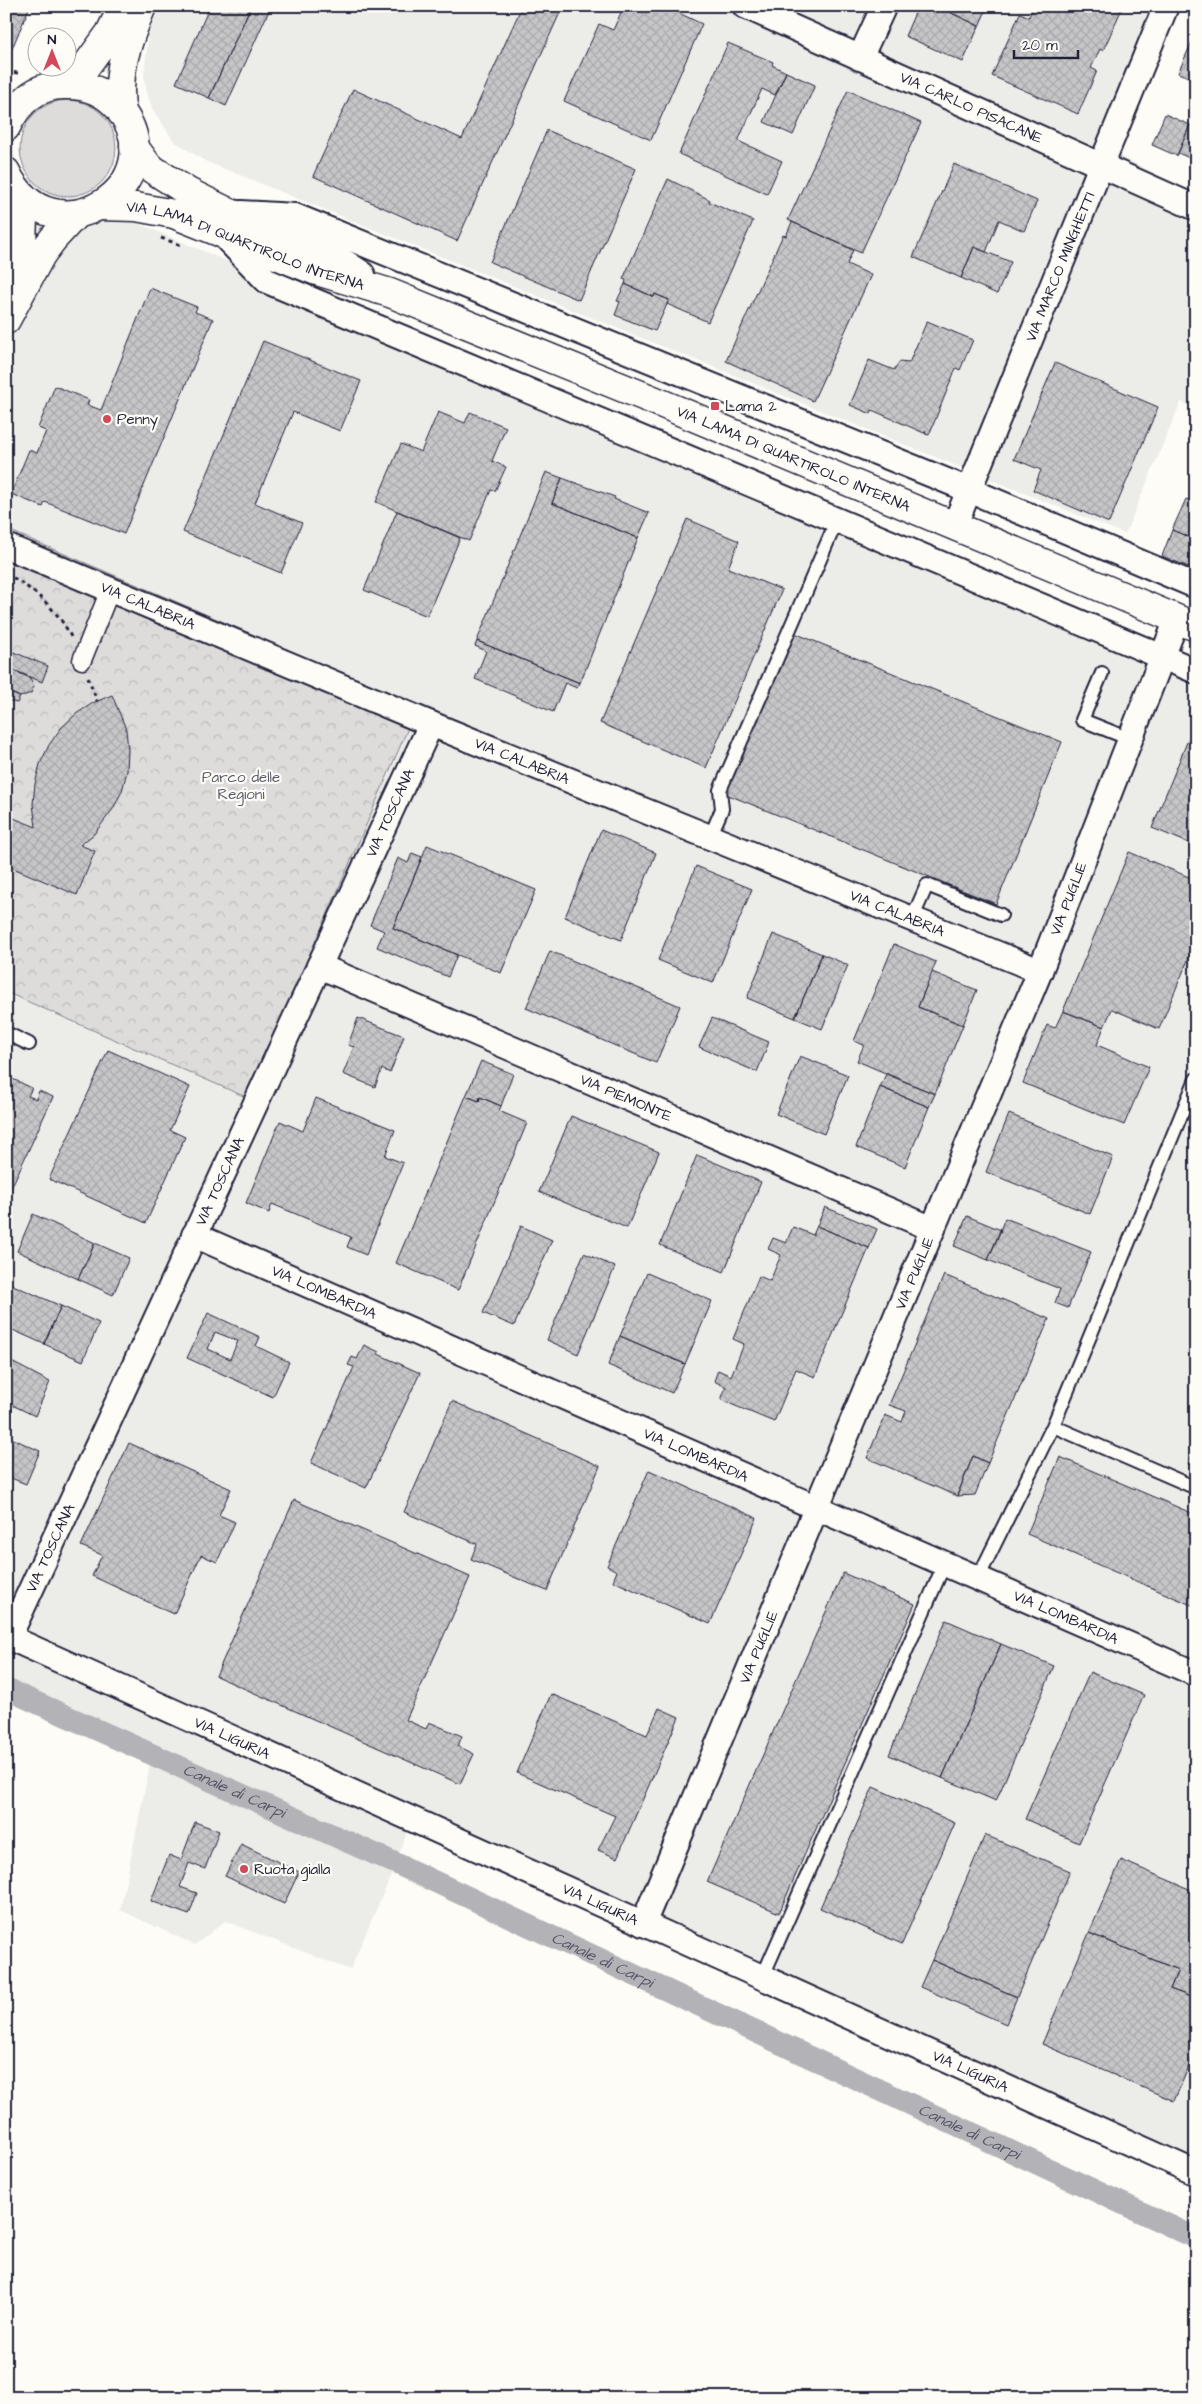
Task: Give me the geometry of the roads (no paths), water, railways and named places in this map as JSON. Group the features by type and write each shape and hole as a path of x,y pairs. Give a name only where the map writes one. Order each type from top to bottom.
{"main road":[{"path":"73,84 110,32 123,6"},
{"path":"122,113 119,76 127,42 142,6"},
{"path":"6,128 20,104 19,97 44,88 73,84 101,93 113,102 122,113 132,135 134,147 131,167 125,181 116,194 88,210 53,239 41,255 6,320"},
{"name":"VIA LAMA DI QUARTIROLO INTERNA","path":"134,147 149,167 188,192 225,223 314,270 390,293 658,402 1186,623"},
{"path":"6,172 21,195 23,217 22,244 6,303"},
{"name":"VIA LAMA DI QUARTIROLO INTERNA","path":"21,195 37,207 56,214 136,207 225,223"}],"street":[{"name":"VIA CARLO PISACANE","path":"745,6 1196,208"},
{"path":"860,58 884,6"},
{"name":"VIA MARCO MINGHETTI","path":"954,526 1166,6"},
{"path":"1196,586 969,490 295,216 225,223 267,282 1196,672"},
{"name":"VIA CALABRIA","path":"6,546 431,724 1040,971"},
{"path":"82,660 110,590"},
{"name":"VIA PUGLIE","path":"643,1924 1040,971 1161,657 1186,623"},
{"name":"VIA TOSCANA","path":"8,1637 431,724"},
{"name":"VIA PIEMONTE","path":"319,966 933,1229"},
{"name":"VIA LOMBARDIA","path":"194,1235 1196,1674"},
{"name":"VIA LIGURIA","path":"8,1637 1196,2173"}],"lane":[{"path":"710,837 722,809 720,790 837,520"},
{"path":"1102,673 1082,720 1130,739"},
{"path":"912,920 927,885 1001,915"},
{"path":"6,1034 29,1044"},
{"path":"978,1578 1053,1426 1196,1080"},
{"path":"1053,1426 1196,1488"},
{"path":"762,1978 944,1564"}],"waterway":[{"name":"Canale di Carpi","path":"6,1689 395,1863 1196,2238"}],"place":[{"name":"Lama 2","path":"715,406"},
{"name":"Penny","path":"107,419"},
{"name":"Ruota gialla","path":"244,1869"}],"park label":[{"name":"Parco delle Regioni","path":"241,786"}]}
